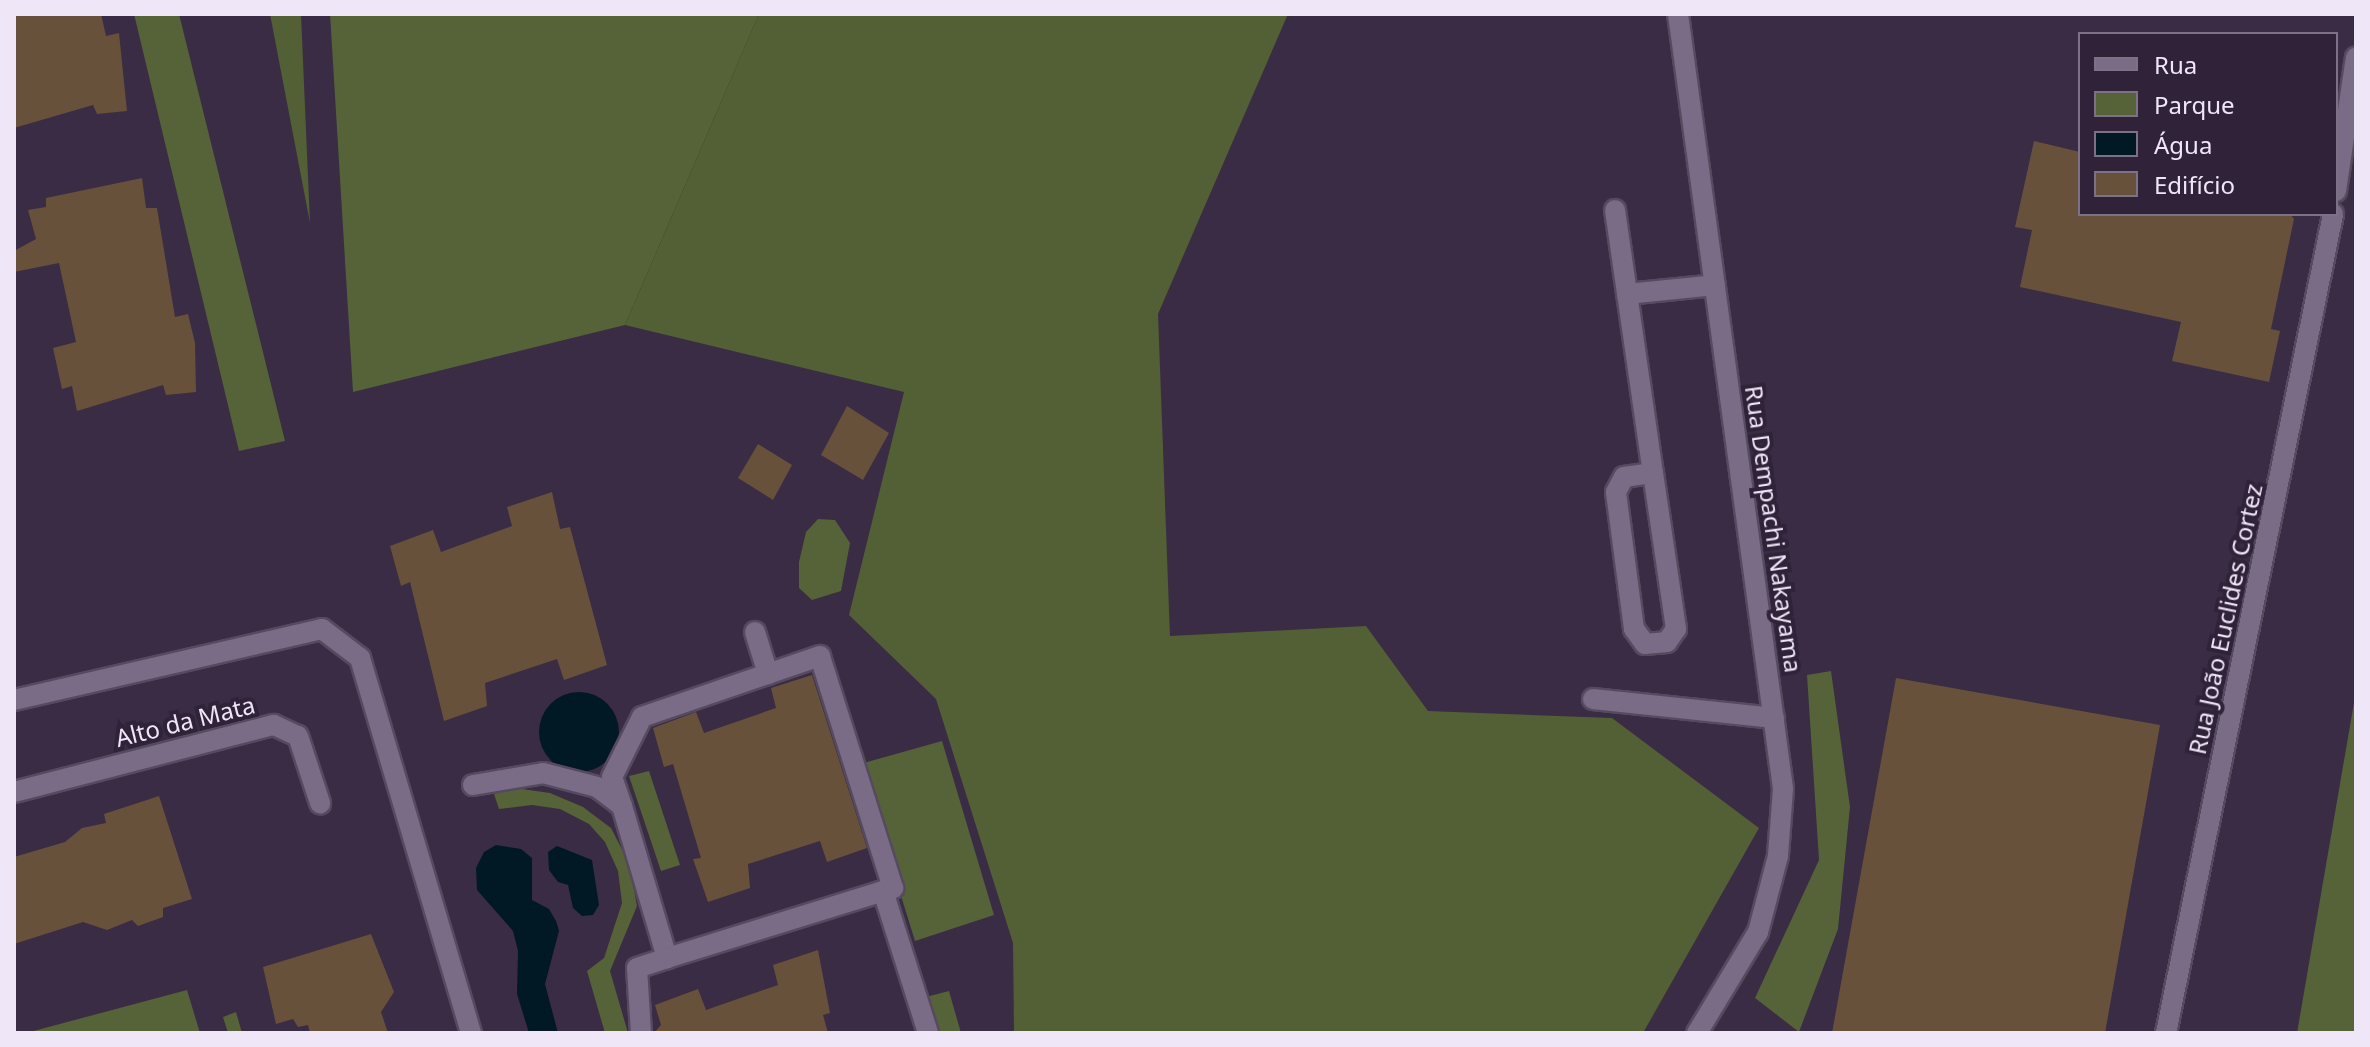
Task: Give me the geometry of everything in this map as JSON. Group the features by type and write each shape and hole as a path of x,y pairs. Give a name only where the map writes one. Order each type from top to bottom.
{"street":[{"name":"Rua Dempachi Nakayama","path":"1678,14 1783,789 1778,856 1758,932 1697,1033"},
{"path":"2338,178 2356,57"},
{"path":"1615,210 1676,629 1667,642 1645,644 1634,629 1616,492 1624,477 1653,473"},
{"name":"Rua João Euclides Cortez","path":"2166,1033 2333,216"},
{"path":"1627,294 1715,285"},
{"path":"14,700 322,629 360,658 471,1033"},
{"path":"755,632 768,674"},
{"path":"641,1033 637,968 893,888 820,656 642,717 612,777 667,958"},
{"path":"1593,699 1774,718"},
{"name":"Alto da Mata","path":"14,792 274,725 298,736 320,803"},
{"path":"473,785 543,773 597,787 622,806"},
{"path":"883,891 928,1033"}],"green space":[{"path":"134,14 179,14 285,441 239,451"},
{"path":"270,14 301,14 310,223"},
{"path":"330,14 759,14 625,325 353,392"},
{"path":"759,14 1288,14 1158,314 1170,636 1366,626 1428,711 1612,718 1759,828 1643,1033 1014,1033 1013,943 936,699 849,615 904,392 625,325"},
{"path":"818,519 835,520 850,543 841,591 812,600 799,588 799,562 806,532"},
{"path":"1831,671 1850,807 1838,929 1799,1032 1755,998 1819,860 1807,675"},
{"path":"2356,691 2356,1033 2297,1033"},
{"path":"942,741 994,915 915,941 860,764"},
{"path":"649,771 680,865 661,871 629,776"},
{"path":"515,788 550,793 583,807 611,828 629,863 637,906 610,971 628,1033 605,1033 587,971 604,958 622,903 618,871 605,842 589,824 560,809 532,805 499,809 494,794"},
{"path":"187,990 200,1033 26,1033"},
{"path":"949,991 961,1033 932,1033 922,998"},
{"path":"236,1012 242,1033 228,1033 223,1017"}],"water":[{"path":"579,692 594,695 607,704 616,717 619,732 616,747 607,760 594,769 579,772 564,769 551,760 542,747 539,732 542,717 551,704 564,695"},
{"path":"496,845 521,849 532,858 532,900 549,909 556,921 559,931 545,984 558,1033 529,1033 517,994 518,951 513,931 477,890 476,868 484,852"},
{"path":"557,846 592,860 599,905 593,915 582,916 573,908 568,885 558,882 549,870 548,852"}],"building":[{"path":"14,14 101,14 106,36 119,33 127,111 97,114 93,105 14,128"},
{"path":"2034,141 2078,152 2078,216 2292,216 2294,219 2271,329 2280,331 2269,382 2172,361 2181,322 2020,287 2032,230 2015,227"},
{"path":"142,178 146,208 157,208 175,317 188,314 195,343 196,392 166,395 163,385 77,411 72,386 62,389 53,348 76,342 59,263 14,272 14,251 36,239 28,210 46,207 46,198"},
{"path":"847,406 889,433 863,480 821,455"},
{"path":"758,444 792,465 773,500 738,478"},
{"path":"552,492 560,529 570,527 607,665 564,680 557,659 485,683 487,706 444,721 410,582 401,586 390,546 433,530 441,552 512,526 507,507"},
{"path":"812,675 867,848 827,862 820,841 748,864 750,888 708,902 693,859 701,858 673,764 664,767 653,728 696,712 704,733 776,708 771,688"},
{"path":"1896,678 2160,725 2105,1033 1832,1033"},
{"path":"159,796 192,899 163,908 163,917 138,926 132,920 107,930 83,922 14,944 14,857 65,842 82,828 106,823 104,814"},
{"path":"371,934 394,992 381,1012 388,1033 310,1033 308,1025 298,1027 293,1019 276,1024 263,967"},
{"path":"818,950 830,1013 823,1015 828,1033 654,1033 661,1025 655,1005 698,989 706,1010 778,985 773,965"}]}
